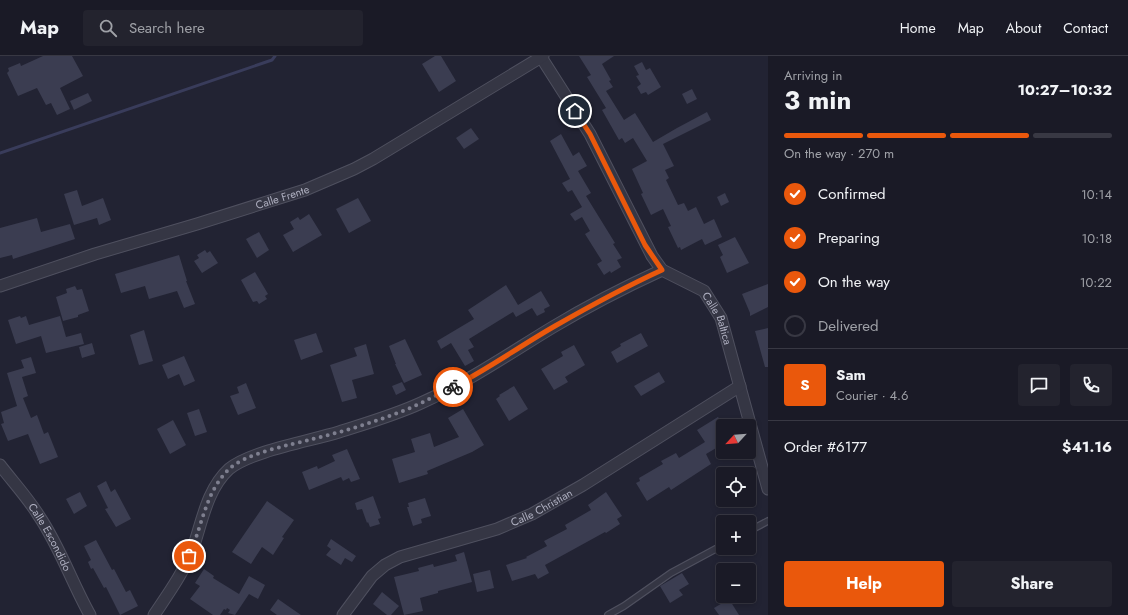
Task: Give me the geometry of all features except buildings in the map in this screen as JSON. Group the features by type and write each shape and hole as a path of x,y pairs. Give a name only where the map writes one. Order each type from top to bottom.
{"street":[{"name":"Calle Baltica","path":"542,56 590,134 645,245 662,270 704,291 721,318 768,490"},
{"name":"Calle Frente","path":"0,286 95,254 219,217 323,183 373,159 542,56"},
{"path":"154,615 186,563 193,548 210,496 228,470 240,462 266,452 323,437 393,415 422,403 479,372 605,298 662,270"},
{"name":"Calle Christian","path":"343,615 368,580 385,565 400,557 497,530 532,514 583,485 740,386"},
{"name":"Calle Escondido","path":"0,465 40,516 90,615"}],"lane":[{"path":"756,527 768,521"},
{"path":"608,615 624,606 671,573 716,549"}],"waterway":[{"path":"0,153 272,60 275,56"}],"way so far":[{"path":"189,556 210,496 228,470 240,462 266,452 323,437 393,415 422,403 453,387"}],"route":[{"path":"453,387 491,366 554,327 631,284 662,270 645,245 590,134 575,111"}]}
